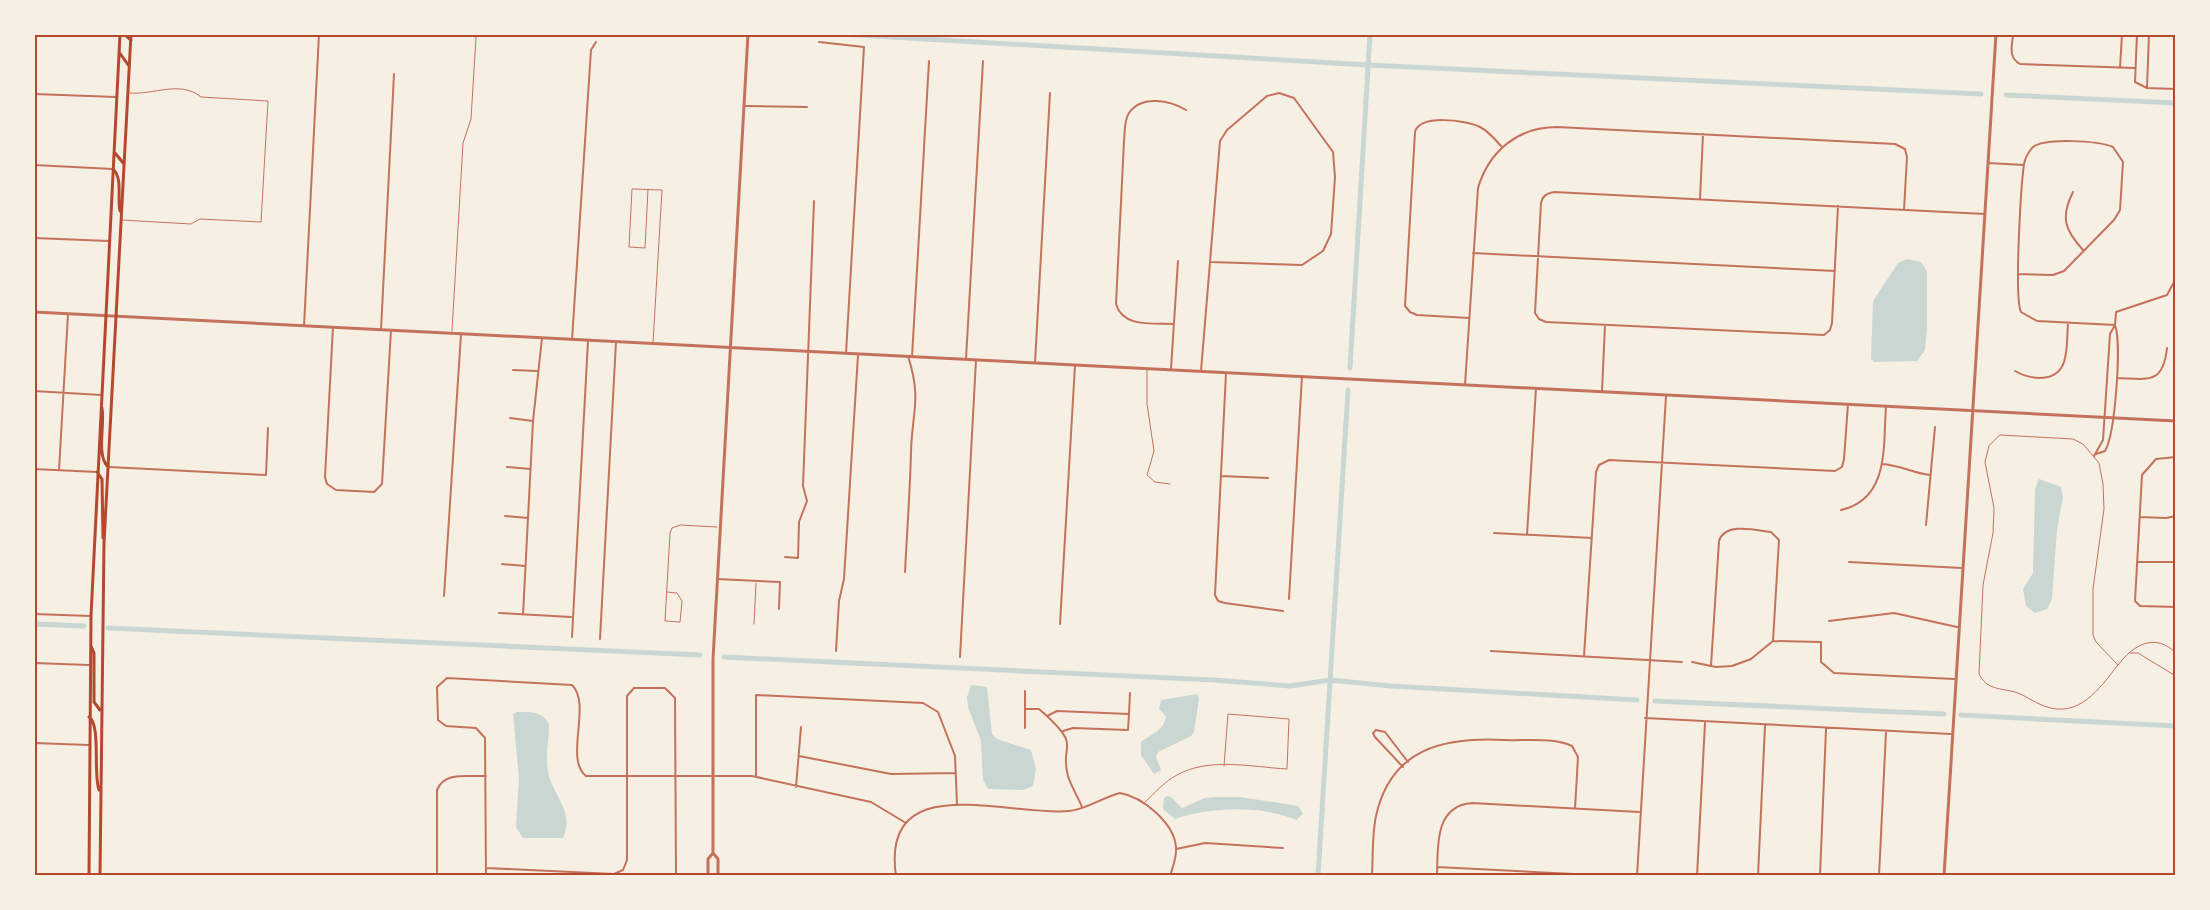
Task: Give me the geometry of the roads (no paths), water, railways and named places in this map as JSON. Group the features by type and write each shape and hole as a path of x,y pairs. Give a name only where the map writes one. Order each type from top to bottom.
{"main road":[{"path":"89,876 89,665 100,403 119,52 122,34 131,40"},
{"path":"100,876 100,710 104,543 131,34"},
{"path":"119,52 129,68"},
{"path":"114,149 117,159 124,165"},
{"path":"113,169 119,178 117,200 121,218"},
{"path":"100,403 104,419 103,458 108,467"},
{"path":"97,472 102,479 101,514 104,543"},
{"path":"90,644 94,653 94,702 100,710"},
{"path":"89,717 95,726 95,779 100,792"}],"street":[{"path":"304,326 319,34"},
{"path":"718,876 718,859 713,853 713,659 748,34"},
{"path":"1944,876 1954,679 1996,34"},
{"path":"2013,34 2012,54 2014,60 2020,64 2135,68"},
{"path":"2120,68 2122,34"},
{"path":"2137,34 2135,82 2147,88 2175,89"},
{"path":"2147,88 2149,34"},
{"path":"572,340 591,50 596,42"},
{"path":"819,42 864,47 846,353"},
{"path":"905,572 911,451 917,393 910,356 929,61"},
{"path":"966,359 984,61"},
{"path":"381,330 394,74"},
{"path":"1035,363 1050,93"},
{"path":"1201,371 1218,153 1222,138 1267,96 1279,93 1291,96 1333,152 1335,177 1331,234 1327,244 1318,256 1302,265 1211,262"},
{"path":"34,94 117,97"},
{"path":"1173,324 1134,321 1121,313 1116,304 1124,141 1127,117 1136,106 1147,101 1161,101 1174,103 1186,110"},
{"path":"744,106 807,107"},
{"path":"1469,318 1410,312 1404,302 1415,132 1418,125 1428,120 1473,124 1486,131 1502,147"},
{"path":"1464,385 1476,200 1481,178 1491,159 1502,147 1526,132 1550,127 1899,145 1905,149 1907,157 1904,210"},
{"path":"1700,199 1703,134"},
{"path":"2018,274 2061,273 2114,220 2120,210 2123,166 2118,152 2106,144 2048,141 2033,147 2024,165 2018,274 2017,301 2024,315 2037,321 2115,325"},
{"path":"1988,163 2024,165"},
{"path":"34,165 113,169"},
{"path":"1838,206 1833,323 1824,335 1539,319 1534,309 1541,203 1544,196 1554,192 1838,206 1985,214"},
{"path":"2073,192 2067,204 2066,224 2069,235 2084,251"},
{"path":"785,557 798,558 799,522 807,501 803,486 814,201"},
{"path":"34,238 109,241"},
{"path":"1473,253 1835,271"},
{"path":"2094,455 2103,440 2110,334 2115,325 2116,312 2167,295 2173,285 2175,256"},
{"path":"1171,370 1178,261"},
{"path":"34,312 2175,421"},
{"path":"59,470 68,314"},
{"path":"2015,371 2037,378 2057,372 2065,360 2068,323"},
{"path":"1602,391 1605,324"},
{"path":"2094,455 2100,454 2108,446 2117,378 2119,334 2115,325"},
{"path":"333,327 325,477 327,484 336,490 377,490 383,480 391,330"},
{"path":"444,596 460,333"},
{"path":"523,615 533,421 542,338"},
{"path":"572,637 588,341"},
{"path":"600,639 616,342"},
{"path":"2117,378 2149,379 2156,376 2165,365 2167,348"},
{"path":"836,651 838,601 845,560 858,354"},
{"path":"960,657 976,360"},
{"path":"1060,624 1075,365"},
{"path":"513,370 537,371"},
{"path":"1226,373 1215,595 1218,601 1225,603 1283,611"},
{"path":"1288,599 1302,376"},
{"path":"1527,535 1536,388"},
{"path":"34,391 101,395"},
{"path":"1636,876 1666,395"},
{"path":"1584,656 1596,472 1599,465 1609,460 1835,471 1842,467 1844,459 1848,404"},
{"path":"1841,510 1858,504 1870,495 1879,479 1886,406"},
{"path":"510,418 533,421"},
{"path":"1926,525 1935,427"},
{"path":"108,467 266,475 268,428"},
{"path":"2175,435 2175,457 2156,459 2144,471 2137,562 2137,604 2175,607"},
{"path":"1882,464 1900,466 1908,472 1930,475"},
{"path":"507,467 530,469"},
{"path":"34,469 97,472"},
{"path":"1221,477 1268,478"},
{"path":"505,516 528,518"},
{"path":"2140,517 2175,516"},
{"path":"1711,666 1719,541 1722,534 1732,529 1774,534 1780,544 1773,641"},
{"path":"1494,533 1592,538"},
{"path":"1849,562 1961,568"},
{"path":"2137,562 2175,562"},
{"path":"502,564 525,566"},
{"path":"717,579 780,582 779,609"},
{"path":"499,613 573,618"},
{"path":"1829,621 1894,613 1958,627"},
{"path":"34,614 91,616"},
{"path":"1692,662 1724,667 1744,662 1773,641 1821,642 1821,662 1834,673 1954,679"},
{"path":"1491,651 1682,662"},
{"path":"34,663 89,665"},
{"path":"486,876 485,738 482,732 472,728 446,726 438,720 436,691 444,679 572,685 578,693 578,767 581,772 592,778 756,777 875,803 906,823"},
{"path":"486,868 565,874 614,874 626,867 627,696 634,688 665,688 674,695 676,876"},
{"path":"1025,691 1025,728"},
{"path":"1063,731 1073,728 1128,730 1130,693"},
{"path":"756,777 756,695 930,705 940,715 955,756 957,805"},
{"path":"1025,709 1039,709 1063,731 1069,742 1068,775 1082,807"},
{"path":"1047,716 1057,711 1129,714"},
{"path":"1645,718 1951,734"},
{"path":"1697,876 1705,722"},
{"path":"1758,876 1765,725"},
{"path":"796,787 801,727"},
{"path":"1820,876 1826,728"},
{"path":"1403,767 1375,737 1376,730 1385,732 1408,762"},
{"path":"1879,876 1887,731"},
{"path":"1372,876 1378,807 1386,789 1408,762 1433,747 1468,739 1565,743 1575,748 1578,756 1575,809"},
{"path":"34,742 88,745"},
{"path":"799,756 895,775 956,773"},
{"path":"437,876 437,790 441,780 447,777 486,777"},
{"path":"896,876 894,846 906,823 916,813 932,806 957,805 1069,811 1120,793 1145,802 1171,832 1176,849 1170,876"},
{"path":"1437,876 1440,827 1448,814 1457,807 1472,804 1640,812"},
{"path":"1176,849 1204,843 1283,848"},
{"path":"708,876 708,859 713,853"},
{"path":"1437,867 1612,876"},
{"path":"527,870 527,876"}],"lane":[{"path":"452,333 463,143 471,119 476,37 471,34"},
{"path":"121,218 191,224 200,219 261,222 268,101 207,98 201,97 192,90 159,88 145,94 128,93"},
{"path":"648,189 645,248 629,247 632,189 648,189 662,190 653,345"},
{"path":"1148,369 1147,404 1154,451 1147,475 1155,482 1170,484"},
{"path":"2118,665 2096,642 2093,635 2093,590 2104,509 2101,470 2094,455 2083,444 2066,437 2000,435 1989,446 1985,472 1994,508 1993,532 1983,585 1978,670 1981,678 1989,686 2016,692 2046,707 2060,709 2075,707 2091,698 2128,653 2137,646 2149,642 2169,647 2175,652"},
{"path":"667,592 677,593 682,601 680,622 665,621 667,592 672,528 680,525 720,527"},
{"path":"754,624 756,581"},
{"path":"2128,653 2138,653 2174,675 2175,679"},
{"path":"1145,802 1170,779 1185,771 1203,766 1287,769 1289,719 1228,714 1224,766"}],"waterway":[{"path":"841,34 1368,65 1981,94"},
{"path":"1350,368 1370,34"},
{"path":"2006,95 2176,103"},
{"path":"1318,876 1348,390"},
{"path":"34,624 84,626"},
{"path":"108,628 700,655"},
{"path":"724,657 1213,680 1290,686 1330,680 1391,686 1637,700"},
{"path":"1655,701 1944,714"},
{"path":"1961,715 2176,726"}]}
